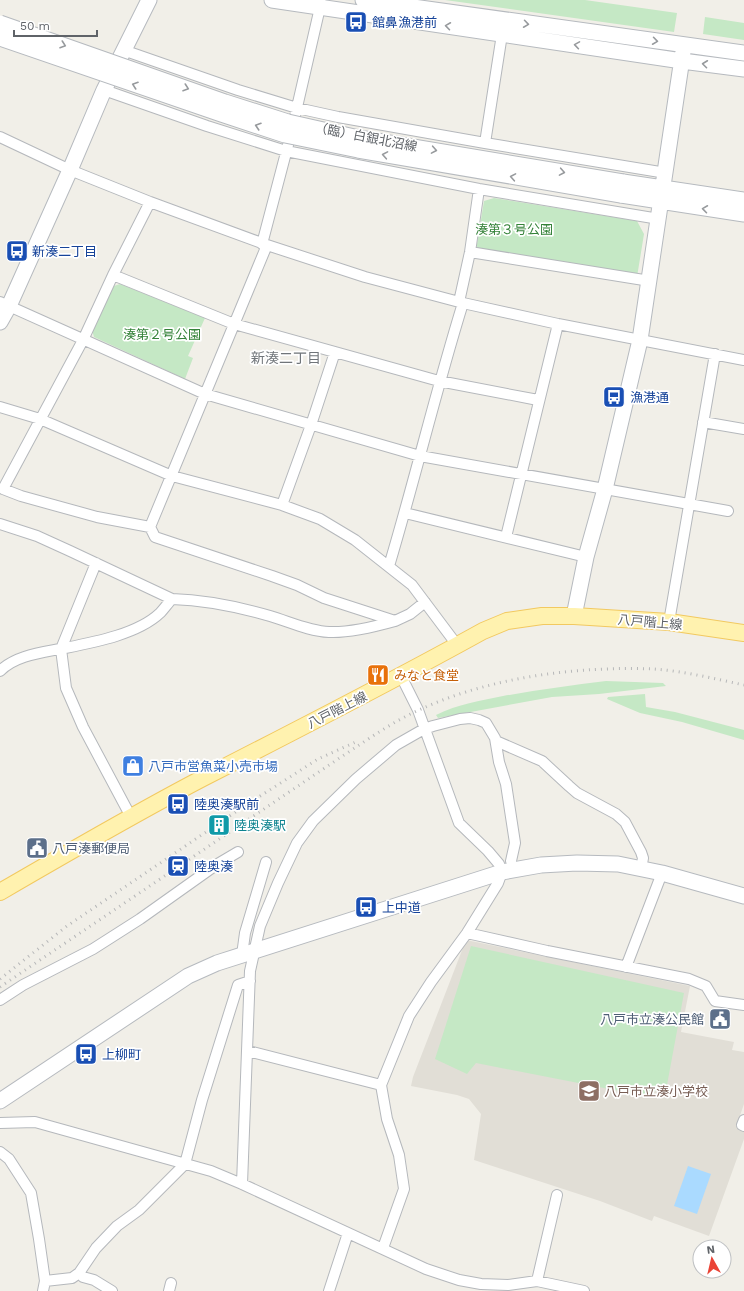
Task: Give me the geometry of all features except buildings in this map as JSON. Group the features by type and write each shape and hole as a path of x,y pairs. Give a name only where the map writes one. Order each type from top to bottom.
{"main road":[{"name":"八戸階上線","path":"0,892 57,858 201,779 401,676 483,631 507,621 542,616 574,616 669,622 744,633"}],"street":[{"path":"0,322 4,304 70,170 104,90 123,50 149,0"},
{"path":"272,0 321,3 503,27 684,45 744,53"},
{"path":"362,0 682,61 744,69"},
{"path":"321,3 265,245 150,527 155,537 272,576 297,585 324,598 395,621"},
{"name":"（臨）白銀北沼線","path":"0,23 225,102 288,122 358,138 663,196 744,214"},
{"path":"485,143 503,27"},
{"name":"（臨）白銀北沼線","path":"0,38 285,135 358,150 622,189"},
{"path":"574,616 586,557 605,489 640,340 663,196 684,45"},
{"path":"123,50 238,90 297,108 338,117 485,143 666,173"},
{"path":"104,90 207,126 286,151 479,189 659,219"},
{"path":"0,137 70,170 150,202 265,245 365,277 461,302 558,324 744,360"},
{"path":"389,566 405,513 461,302 479,189"},
{"name":"（臨）白銀北沼線","path":"663,196 744,200"},
{"path":"150,202 113,275 83,340 3,489 21,496 97,517 150,527"},
{"path":"470,252 650,281"},
{"path":"113,275 234,324 439,381 538,400"},
{"path":"4,304 205,394 311,425 420,456 728,511"},
{"path":"506,537 522,475 538,400 558,324"},
{"path":"282,505 311,425 335,352"},
{"path":"669,622 715,354"},
{"path":"0,407 40,419 172,476 282,505 320,519 355,540 412,585 457,645"},
{"path":"703,422 744,429"},
{"path":"405,513 586,557"},
{"path":"0,524 37,536 172,599 188,599 230,606 270,616 309,629 330,632 378,626 395,621 410,614 424,602"},
{"path":"96,563 61,648 66,688 70,700 86,733 131,817"},
{"path":"0,671 15,660 41,652 129,632 160,614 172,599"},
{"path":"401,676 418,710 459,823 488,851 499,864 506,866"},
{"path":"248,953 297,843 313,821 356,779 390,750 424,729 460,719 479,720 486,724 496,741 498,762 506,784 514,843 498,883 466,933 409,1016 381,1085 387,1119 399,1155 404,1189 383,1248"},
{"path":"496,741 542,761 573,789 616,814 624,822 641,852 643,858 641,869"},
{"path":"0,1000 23,985 93,949 140,919 216,865 238,852"},
{"path":"242,1184 250,981 248,953 244,933 266,862"},
{"path":"0,1101 188,976 217,963 506,866 577,863 618,864 662,873 744,896"},
{"path":"626,967 662,873"},
{"path":"466,933 626,967 689,978 706,986 715,1001 744,1005"},
{"path":"0,1152 8,1160 31,1193 39,1239 44,1286 72,1278 79,1273 96,1248 117,1226 139,1210 185,1164 202,1100 238,985 250,981"},
{"path":"248,1051 381,1085"},
{"path":"744,1120 742,1125 744,1126"},
{"path":"0,1123 35,1122 210,1171 242,1184 426,1269 459,1280 480,1284 508,1285 537,1281 573,1290 584,1291"},
{"path":"537,1281 556,1195"},
{"path":"329,1291 348,1233"},
{"path":"79,1273 83,1277 94,1280 112,1291"}],"shaded area":[{"name":"八戸市立湊小学校","path":"466,940 690,986 681,1032 734,1042 732,1050 744,1052 744,1104 736,1127 744,1130 744,1139 709,1236 654,1216 652,1221 600,1201 474,1160 481,1114 469,1099 457,1095 411,1086 413,1077"}],"green space":[{"path":"445,0 585,0 677,13 674,32"},
{"path":"705,17 744,23 744,40 703,34"},
{"name":"湊第３号公園","path":"494,198 637,221 644,234 637,277 476,250 484,201"},
{"name":"湊第２号公園","path":"120,284 205,318 188,356 193,358 185,379 94,337 92,330 114,286"},
{"path":"606,681 663,683 666,686 599,694 552,697 438,718 436,715 461,705 477,701"},
{"path":"645,694 646,707 675,712 744,730 744,740 682,722 640,713 607,699 608,697"},
{"path":"471,946 684,993 667,1085 645,1096 476,1063 467,1074 435,1059"}],"water":[{"path":"688,1166 711,1174 697,1214 674,1206"}],"railway":[{"path":"0,987 370,738 409,715 446,699 475,689 534,676 595,670 665,670 744,685"},
{"path":"0,979 67,926 243,807 318,759 358,741"}],"place":[{"name":"館鼻漁港前","path":"356,22"},
{"name":"新湊二丁目","path":"17,251"},
{"name":"漁港通","path":"614,397"},
{"name":"みなと食堂","path":"378,675"},
{"name":"八戸市営魚菜小売市場","path":"133,766"},
{"name":"陸奥湊駅前","path":"178,804"},
{"name":"陸奥湊駅","path":"219,825"},
{"name":"八戸湊郵便局","path":"37,848"},
{"name":"陸奥湊","path":"178,866"},
{"name":"上中道","path":"366,907"},
{"name":"八戸市立湊公民館","path":"720,1019"},
{"name":"上柳町","path":"86,1054"},
{"name":"八戸市立湊小学校","path":"589,1091"}],"district":[{"name":"新湊二丁目","path":"286,358"}]}
